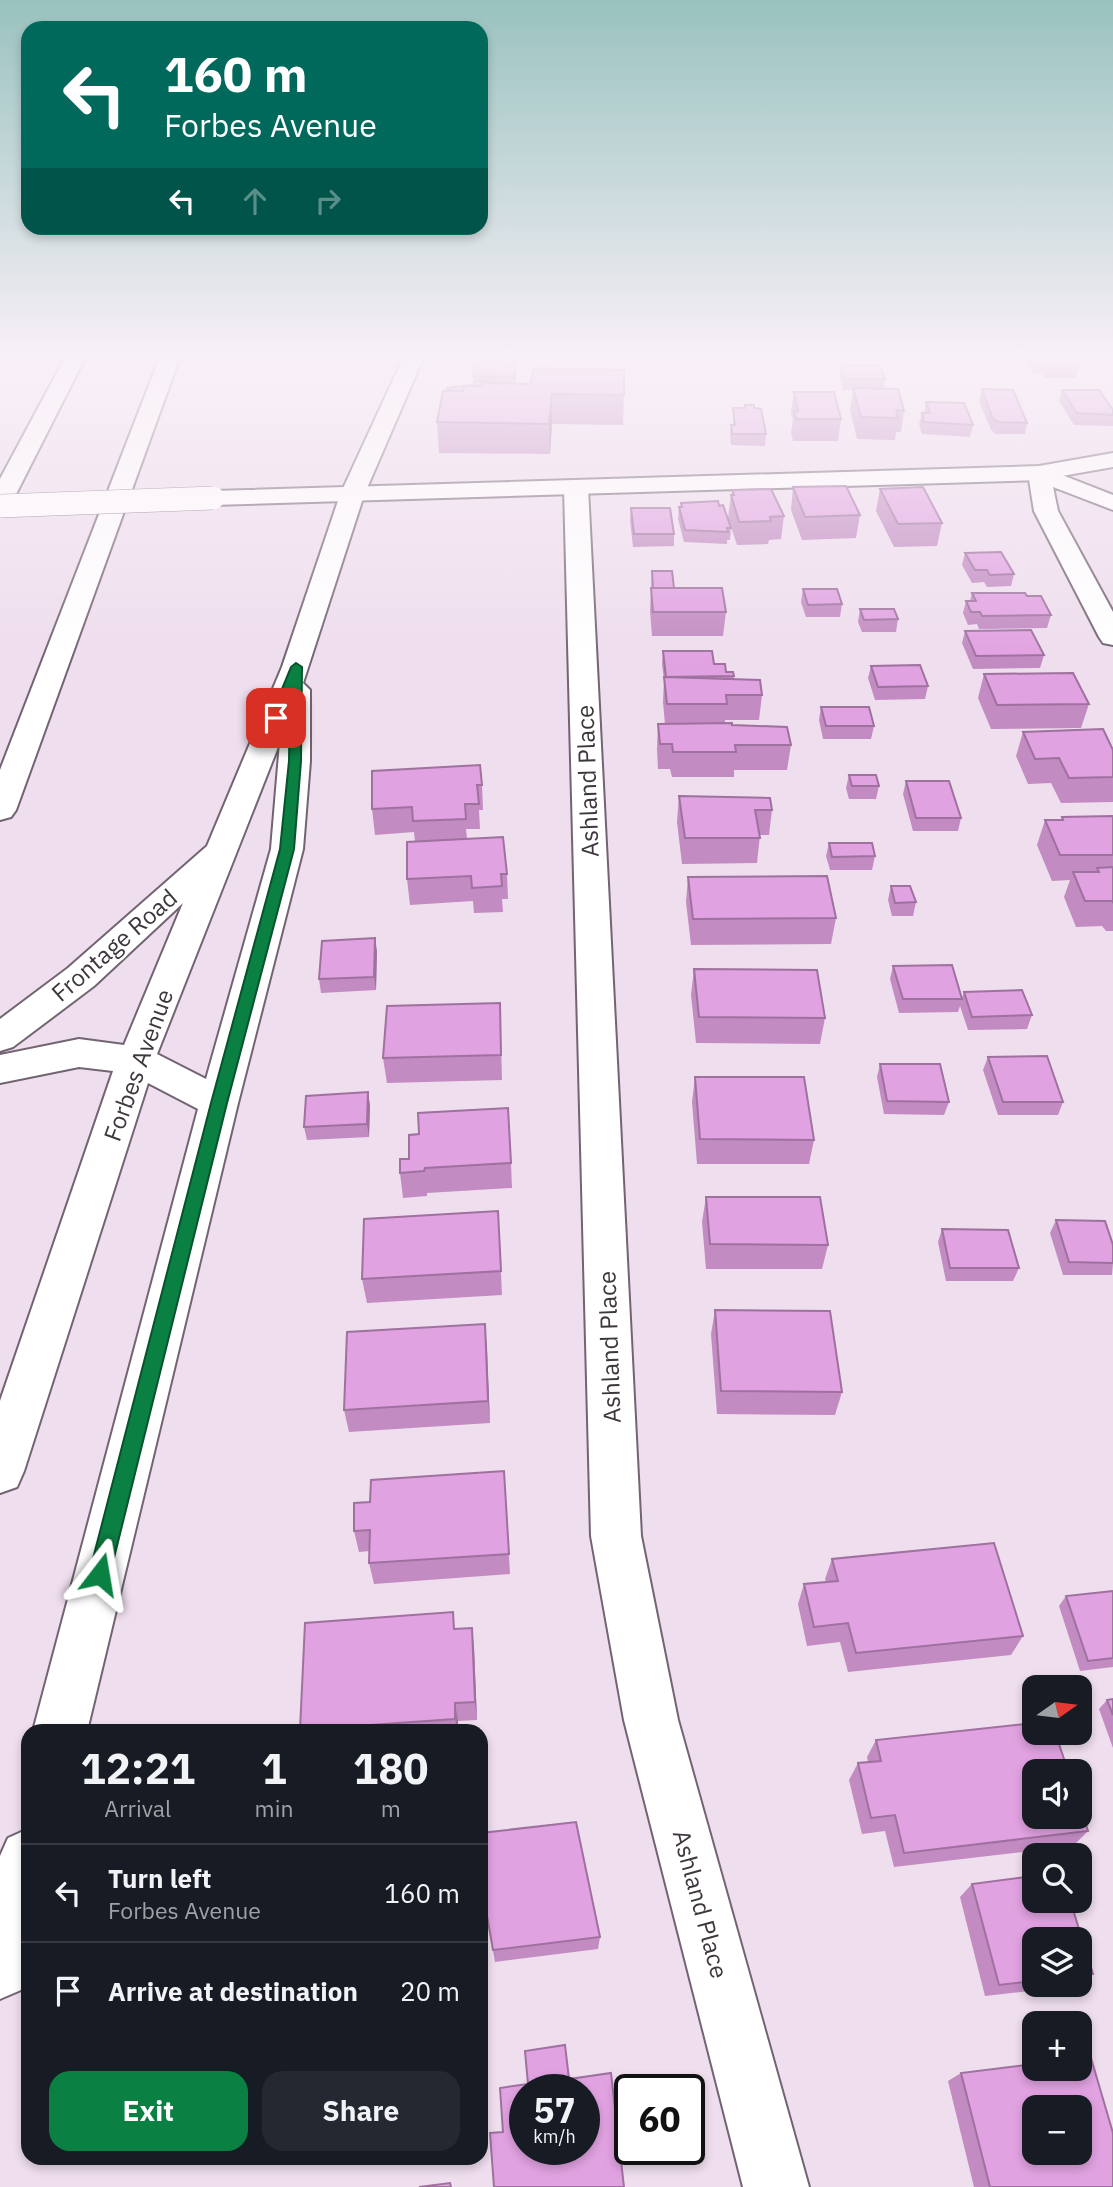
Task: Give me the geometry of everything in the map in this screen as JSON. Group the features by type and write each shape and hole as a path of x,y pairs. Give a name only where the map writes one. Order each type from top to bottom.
{"main road":[{"path":"22,456 0,504 1039,472 1113,460"},
{"path":"0,810 133,456"},
{"name":"Forbes Avenue","path":"0,1471 136,1060 225,847 296,667 352,495 369,456"},
{"path":"1039,472 1113,503"},
{"path":"1039,472 1046,511 1113,637"},
{"name":"Ashland Place","path":"576,488 616,1536 651,1720 776,2187"},
{"name":"Forbes Avenue","path":"62,1724 219,1103 287,849 295,761 296,667"},
{"name":"Frontage Road","path":"0,1038 81,977 225,847"},
{"path":"0,1069 79,1053 136,1060 219,1103"},
{"path":"0,1969 21,1886"}],"building":[{"path":"846,486 860,515 805,517 793,487"},
{"path":"923,487 942,523 898,524 880,489"},
{"path":"771,489 784,516 770,517 771,521 739,522 732,490"},
{"path":"718,501 719,506 723,505 731,528 727,528 728,532 685,530 679,507 682,507 681,503"},
{"path":"631,508 670,508 674,534 634,534"},
{"path":"1001,552 1014,574 990,575 987,570 975,570 965,553"},
{"path":"652,571 672,571 674,588 653,588"},
{"path":"651,588 722,588 726,612 653,612"},
{"path":"803,589 837,589 842,604 808,605"},
{"path":"972,593 1025,593 1027,596 1041,596 1051,615 982,616 980,612 971,612 966,601 976,601"},
{"path":"860,609 894,609 898,619 864,620"},
{"path":"1031,630 1044,655 976,656 965,631"},
{"path":"663,651 712,651 714,664 725,664 726,672 733,672 734,676 666,677"},
{"path":"920,665 928,686 878,687 871,666"},
{"path":"1073,673 1089,704 997,705 984,674"},
{"path":"664,677 760,680 762,695 726,695 727,704 667,704"},
{"path":"821,707 869,707 874,726 826,726"},
{"path":"732,723 787,727 791,745 735,745 736,752 673,752 672,744 660,744 658,724"},
{"path":"1103,729 1113,750 1113,777 1069,778 1059,758 1035,759 1023,732"},
{"path":"480,765 482,785 477,785 479,804 465,804 466,819 413,821 412,807 372,809 372,771"},
{"path":"849,775 876,775 879,786 852,786"},
{"path":"906,781 949,781 961,818 916,818"},
{"path":"679,796 770,798 772,810 755,810 760,838 685,838"},
{"path":"1113,816 1113,855 1060,855 1045,820 1063,820 1062,817"},
{"path":"503,837 507,874 501,874 502,886 472,888 471,876 407,879 407,842"},
{"path":"829,843 872,843 875,856 832,857"},
{"path":"1113,867 1113,903 1085,901 1073,872 1099,872 1097,868"},
{"path":"827,876 836,918 693,919 688,877"},
{"path":"891,886 910,886 916,902 895,903"},
{"path":"375,938 374,977 319,979 322,941"},
{"path":"952,965 962,999 903,999 893,966"},
{"path":"694,969 817,970 825,1018 699,1017"},
{"path":"1022,990 1032,1015 972,1017 964,992"},
{"path":"500,1003 501,1055 383,1058 387,1006"},
{"path":"1047,1056 1063,1102 1003,1102 988,1057"},
{"path":"880,1064 940,1064 949,1102 887,1101"},
{"path":"695,1077 804,1077 814,1140 700,1139"},
{"path":"368,1092 367,1124 304,1127 306,1096"},
{"path":"508,1108 511,1163 425,1168 424,1171 400,1173 400,1159 409,1159 409,1135 419,1134 418,1113"},
{"path":"706,1197 820,1197 828,1245 710,1244"},
{"path":"498,1211 501,1271 362,1279 364,1219"},
{"path":"1056,1220 1105,1221 1113,1245 1113,1263 1069,1262"},
{"path":"942,1229 1008,1230 1019,1268 950,1268"},
{"path":"715,1310 830,1311 842,1392 721,1391"},
{"path":"485,1324 488,1401 344,1410 347,1332"},
{"path":"504,1471 509,1554 369,1563 370,1530 354,1531 354,1503 370,1502 371,1480"},
{"path":"994,1543 1023,1636 856,1653 848,1623 814,1627 804,1584 838,1581 832,1559"},
{"path":"1113,1591 1113,1658 1088,1661 1066,1596"},
{"path":"453,1612 454,1629 472,1628 475,1702 455,1703 455,1719 385,1724 300,1724 305,1623"},
{"path":"1113,1699 1113,1715 1107,1700"},
{"path":"1022,1724 1022,1745 1059,1745 1064,1759 1022,1759 1022,1829 1088,1831 904,1853 895,1815 871,1818 858,1763 881,1761 876,1740"},
{"path":"576,1822 600,1937 493,1950 488,1922 488,1832"},
{"path":"1022,1878 1022,1913 1074,1913 1078,1927 1022,1927 1022,1982 999,1985 972,1884"},
{"path":"565,2045 568,2074 527,2074 525,2051"},
{"path":"1092,2061 1113,2133 1113,2187 990,2187 961,2073 1022,2065 1022,2081 1092,2081"},
{"path":"611,2073 614,2099 614,2165 621,2165 624,2187 494,2187 490,2133 503,2132 500,2088 509,2087 509,2165 600,2165 600,2075"},
{"path":"450,2183 451,2187 419,2187"}],"route":[{"path":"100,1574 219,1103 287,849 295,761 296,667 276,718"}]}
